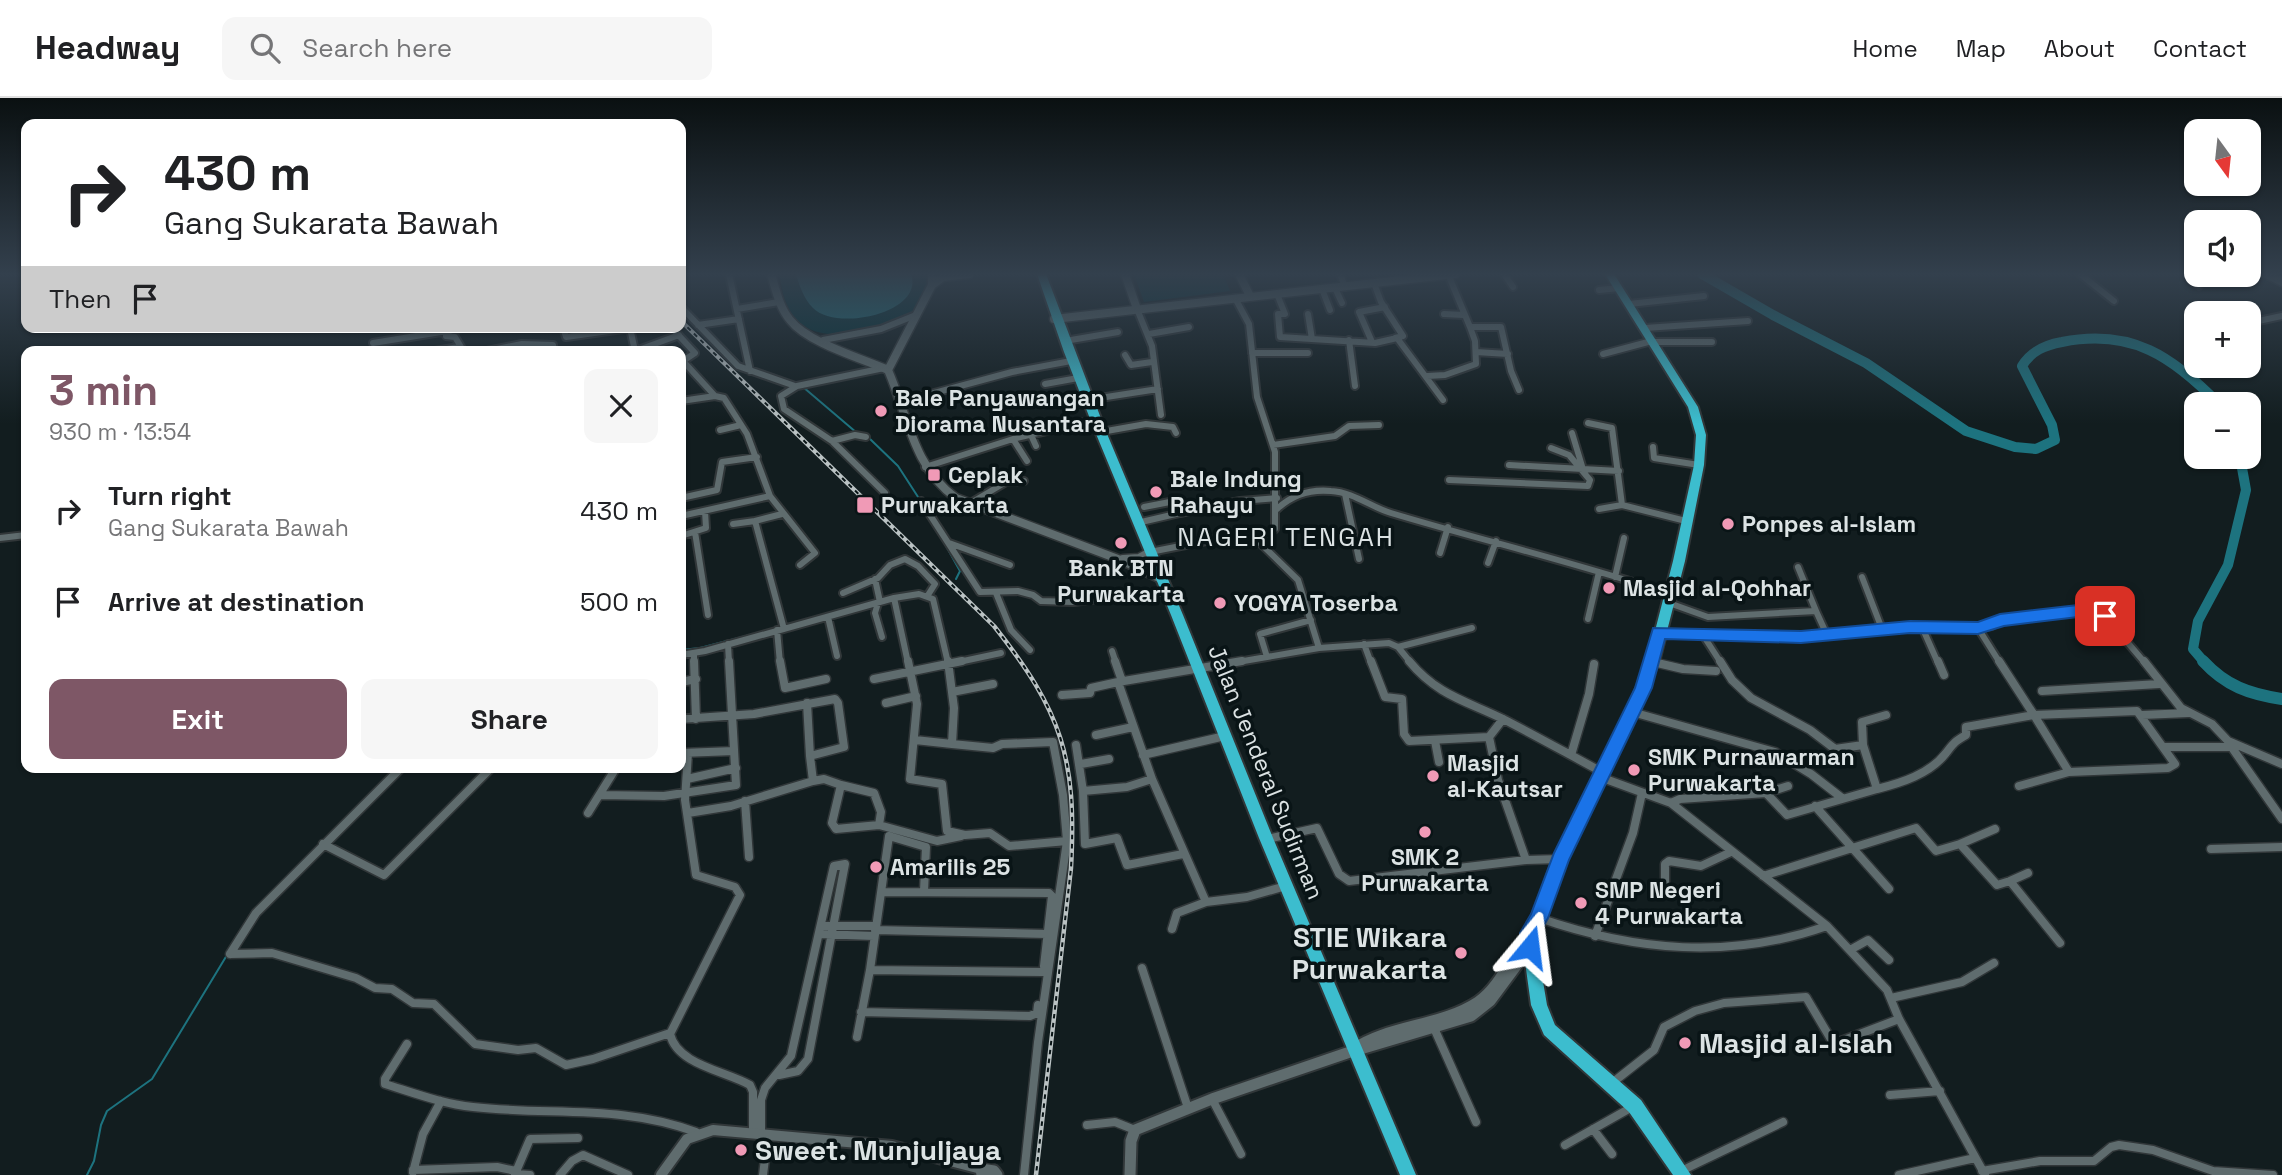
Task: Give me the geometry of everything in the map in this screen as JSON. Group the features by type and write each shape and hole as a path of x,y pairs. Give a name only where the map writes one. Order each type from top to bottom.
{"highway":[{"name":"Jalan Jenderal Sudirman","path":"1057,324 1137,523 1166,585 1267,839 1408,1175"},
{"path":"1643,324 1696,415 1701,435 1699,465 1653,662 1632,712 1560,859 1530,940 1539,1005 1546,1024 1559,1039 1635,1105 1681,1173"}],"main road":[{"path":"1130,1175 1130,1142 1135,1130 1212,1099 1488,1007 1530,940"},
{"path":"1374,1043 1434,1028 1452,1018"},
{"path":"982,1172 994,1171 997,1175"}],"street":[{"path":"698,325 703,324"},
{"path":"740,324 750,371"},
{"path":"794,324 886,369 925,467 941,489 969,504 1118,559 1166,585"},
{"path":"823,340 893,324"},
{"path":"886,369 911,324"},
{"path":"1144,324 1154,356 1161,415"},
{"path":"1118,559 1139,558 1150,552 1216,539 1255,538 1274,531 1277,498 1273,444 1259,405 1249,324"},
{"path":"1279,324 1280,337 1372,342 1403,336 1396,324"},
{"path":"1310,324 1312,339"},
{"path":"1364,324 1372,342"},
{"path":"1427,376 1445,375 1476,364 1476,352 1469,324"},
{"path":"1645,328 1700,324"},
{"path":"698,325 738,366 799,385"},
{"path":"1149,334 1189,327"},
{"path":"1470,327 1501,327 1519,390"},
{"path":"1064,341 1118,332"},
{"path":"373,343 435,333"},
{"path":"447,333 446,338 455,337 460,346"},
{"path":"565,333 566,337 594,333"},
{"path":"650,346 679,335 695,353 686,360"},
{"path":"1395,338 1401,341 1443,400"},
{"path":"1349,340 1355,386"},
{"path":"1603,354 1621,351 1630,346 1654,343 1712,342"},
{"path":"522,346 554,346"},
{"path":"1476,352 1508,354"},
{"path":"1252,353 1308,353"},
{"path":"1125,355 1131,365 1153,362"},
{"path":"901,402 1012,372 1071,361"},
{"path":"686,365 715,397"},
{"path":"885,493 832,441 784,408 781,396 799,385 886,369"},
{"path":"1045,384 1078,378"},
{"path":"1087,400 1158,389"},
{"path":"686,400 724,398 757,457 770,496 815,553 800,565"},
{"path":"925,467 1013,439 1097,419"},
{"path":"1588,423 1611,427 1622,505"},
{"path":"1101,432 1150,424 1173,427 1176,433"},
{"path":"720,430 741,425"},
{"path":"1273,444 1335,436 1349,426 1379,425"},
{"path":"1572,433 1581,467"},
{"path":"832,441 855,435 866,437"},
{"path":"1031,435 1036,446"},
{"path":"1013,439 1027,461"},
{"path":"1449,480 1588,486 1590,480 1581,467 1565,452 1551,447"},
{"path":"1653,447 1654,457 1699,465"},
{"path":"686,497 718,489 722,462 757,457"},
{"path":"1509,465 1619,471"},
{"path":"1000,473 1006,482"},
{"path":"969,504 1006,482 1024,481"},
{"path":"1277,509 1287,499 1298,494 1329,491 1345,494 1387,512 1448,527 1646,586 1708,617 1816,611"},
{"path":"1345,494 1359,559"},
{"path":"686,515 770,496"},
{"path":"1137,523 1240,501 1277,498"},
{"path":"921,501 977,590 985,594 1019,590 1033,594 1041,601 1090,603 1117,601 1166,585"},
{"path":"1144,507 1175,502 1180,513"},
{"path":"1599,509 1622,505 1686,521"},
{"path":"686,535 706,528 705,511"},
{"path":"733,524 782,514"},
{"path":"755,521 782,627 781,672 785,688 826,679"},
{"path":"1440,553 1448,527"},
{"path":"695,532 708,615"},
{"path":"0,538 21,536"},
{"path":"1255,538 1262,548 1298,580 1319,648"},
{"path":"1615,577 1625,538"},
{"path":"1488,563 1496,541"},
{"path":"948,543 1010,565"},
{"path":"843,593 875,579 890,565 905,559 932,578 935,586 928,595"},
{"path":"1798,568 1828,635"},
{"path":"1588,619 1599,572"},
{"path":"1862,577 1882,629"},
{"path":"875,579 879,602 875,612 882,637"},
{"path":"996,593 1011,630 1030,650"},
{"path":"686,655 894,598 928,595 933,599 948,663 954,710 952,744"},
{"path":"894,598 916,696 915,740 910,760 911,780 941,783 947,831 965,835"},
{"path":"1659,632 1703,635 1828,635 1922,627 1978,628 2000,620 2040,614 2099,613 2123,635 2175,703 2212,724 2282,819"},
{"path":"828,617 837,656"},
{"path":"1267,657 1260,634 1311,620"},
{"path":"1922,627 1944,675"},
{"path":"1062,695 1090,693 1091,688 1120,681 1319,648 1382,643 1398,647 1472,628"},
{"path":"1978,628 2069,772"},
{"path":"1703,635 1732,680 1751,698 1810,730 1838,750 1863,745"},
{"path":"600,795 627,798 733,788 737,781 728,644"},
{"path":"1364,644 1385,697 1402,699 1405,737 1412,742 1489,737 1503,719"},
{"path":"1398,647 1424,679 1462,704 1503,719 1571,755 1601,775 1671,803 1827,926 1882,983 1983,1173 2040,1161 2094,1161 2111,1147 2119,1145 2153,1150 2213,1171 2273,1175"},
{"path":"1112,651 1143,755 1206,902"},
{"path":"874,679 1002,653"},
{"path":"694,654 696,719"},
{"path":"1653,662 1684,669 1716,671"},
{"path":"1571,755 1589,694 1594,664"},
{"path":"686,681 696,679"},
{"path":"952,692 993,684"},
{"path":"2042,691 2159,684"},
{"path":"886,703 916,696"},
{"path":"686,719 731,717 836,700 844,747 810,755"},
{"path":"807,704 813,781"},
{"path":"1766,793 1786,815 1904,782 1924,771 1946,753 1950,744 1966,735 1966,727 1969,726 2033,715 2132,710 2143,715 2189,713"},
{"path":"1632,712 1775,752 1842,798"},
{"path":"1877,789 1863,745 1863,720 1886,715"},
{"path":"2019,786 2069,772 2172,767 2175,764 2143,715"},
{"path":"1096,735 1133,727"},
{"path":"1143,755 1225,736"},
{"path":"1489,737 1498,780 1526,860"},
{"path":"915,740 993,748 1002,744 1053,743 1063,795 1067,841 1038,1042 1024,1175"},
{"path":"1436,741 1439,761"},
{"path":"2163,747 2229,744 2282,764"},
{"path":"1076,745 1081,764 1085,844 1117,838 1127,865 1184,854"},
{"path":"686,753 734,751"},
{"path":"1081,764 1110,759"},
{"path":"687,779 736,768"},
{"path":"686,770 686,793 696,875 735,887 740,895 670,1033 675,1049 750,1085 761,1134"},
{"path":"396,773 256,913 230,954 272,954 356,978 374,988 392,989 413,1003 434,1004 475,1044 518,1050 536,1048 566,1065 603,1057 645,1039 670,1033"},
{"path":"323,844 384,875 486,773"},
{"path":"588,813 613,773"},
{"path":"688,813 745,801 824,779 874,793 881,812 879,825"},
{"path":"1083,791 1126,787 1152,779"},
{"path":"841,785 832,823 836,829 879,825 945,842 965,835 990,833 1012,847 1067,841"},
{"path":"1671,803 1689,798 1766,793 1788,786"},
{"path":"1595,936 1633,833 1642,793"},
{"path":"745,801 749,857"},
{"path":"1815,806 1889,889"},
{"path":"1267,839 1317,828 1339,874 1349,881 1526,860 1560,859"},
{"path":"1763,876 1914,828 1936,851 1995,829"},
{"path":"857,1037 870,970 888,838 891,836 926,847 924,891"},
{"path":"1960,844 1997,885 2028,873"},
{"path":"2211,849 2282,847"},
{"path":"1665,882 1665,864 1668,861 1701,866 1731,852"},
{"path":"762,1175 761,1100 765,1088 779,1075 791,1056 834,866 844,863 808,1059 802,1069 779,1075"},
{"path":"2010,881 2060,943"},
{"path":"1172,929 1177,912 1206,902 1247,897 1287,886"},
{"path":"861,1012 1035,1015 1038,1010 1052,896 1049,893 882,892"},
{"path":"1539,918 1595,936 1652,946 1716,950 1805,934 1827,926"},
{"path":"820,930 1047,934"},
{"path":"1850,950 1868,940 1889,960"},
{"path":"1891,998 1962,982 1994,962"},
{"path":"1142,968 1188,1108"},
{"path":"870,970 1043,972"},
{"path":"1612,1083 1654,1050 1664,1027 1695,1011 1724,1003 1806,997 1832,1041 1836,1043 1899,1018"},
{"path":"1434,1028 1476,1122"},
{"path":"407,1044 384,1084 441,1101 475,1107 575,1109 628,1115 676,1123 696,1132 713,1130 892,1146 982,1172"},
{"path":"793,1046 811,1046"},
{"path":"1890,1096 1940,1091"},
{"path":"1212,1099 1241,1154"},
{"path":"441,1101 423,1134 412,1173 497,1167 530,1175"},
{"path":"1565,1145 1635,1105"},
{"path":"1087,1125 1115,1122 1135,1130"},
{"path":"1681,1173 1783,1122"},
{"path":"1593,1129 1612,1154"},
{"path":"661,1175 680,1146 696,1132"},
{"path":"516,1173 532,1138 578,1138"},
{"path":"560,1175 572,1161 583,1154 628,1175"},
{"path":"1899,1175 1975,1158"}],"shaded area":[{"path":"804,324 886,324 841,334 823,333"}],"waterway":[{"path":"1791,324 1866,363 1966,431 2015,447 2036,449 2055,440 2052,425 2022,366 2034,353 2056,343 2087,339 2110,339 2130,343 2168,360 2207,392"},
{"path":"787,380 798,384"},
{"path":"803,387 857,433"},
{"path":"869,438 898,466 920,500"},
{"path":"2205,663 2193,649 2198,621 2228,565 2246,490 2242,469"},
{"path":"940,535 960,571 956,579"},
{"path":"686,649 773,629"},
{"path":"2205,663 2220,677 2239,688 2282,699"},
{"path":"87,1175 94,1161 101,1125 107,1111 152,1079 227,955"}],"railway":[{"path":"686,326 994,626 1036,685 1050,711 1067,766 1071,796 1071,868 1036,1175"}],"place":[{"name":"Bale Panyawangan Diorama Nusantara","path":"881,411"},
{"name":"Ceplak","path":"934,475"},
{"name":"Bale Indung Rahayu","path":"1156,492"},
{"name":"Purwakarta","path":"865,505"},
{"name":"Ponpes al-Islam","path":"1728,524"},
{"name":"Bank BTN Purwakarta","path":"1121,543"},
{"name":"Masjid al-Qohhar","path":"1609,588"},
{"name":"YOGYA Toserba","path":"1220,603"},
{"name":"SMK Purnawarman Purwakarta","path":"1634,770"},
{"name":"Masjid al-Kautsar","path":"1433,776"},
{"name":"SMK 2 Purwakarta","path":"1425,832"},
{"name":"Amarilis 25","path":"876,867"},
{"name":"SMP Negeri 4 Purwakarta","path":"1581,903"},
{"name":"STIE Wikara Purwakarta","path":"1461,953"},
{"name":"Masjid al-Islah","path":"1685,1043"},
{"name":"Sweet. Munjuljaya","path":"741,1150"}],"district":[{"name":"NAGERI TENGAH","path":"1286,537"}],"route":[{"path":"1530,947 1530,933 1539,918 1560,859 1643,688 1653,662 1659,632 1677,635 1801,637 1910,627 1978,628 2000,620 2078,611 2094,611 2105,616"}]}
